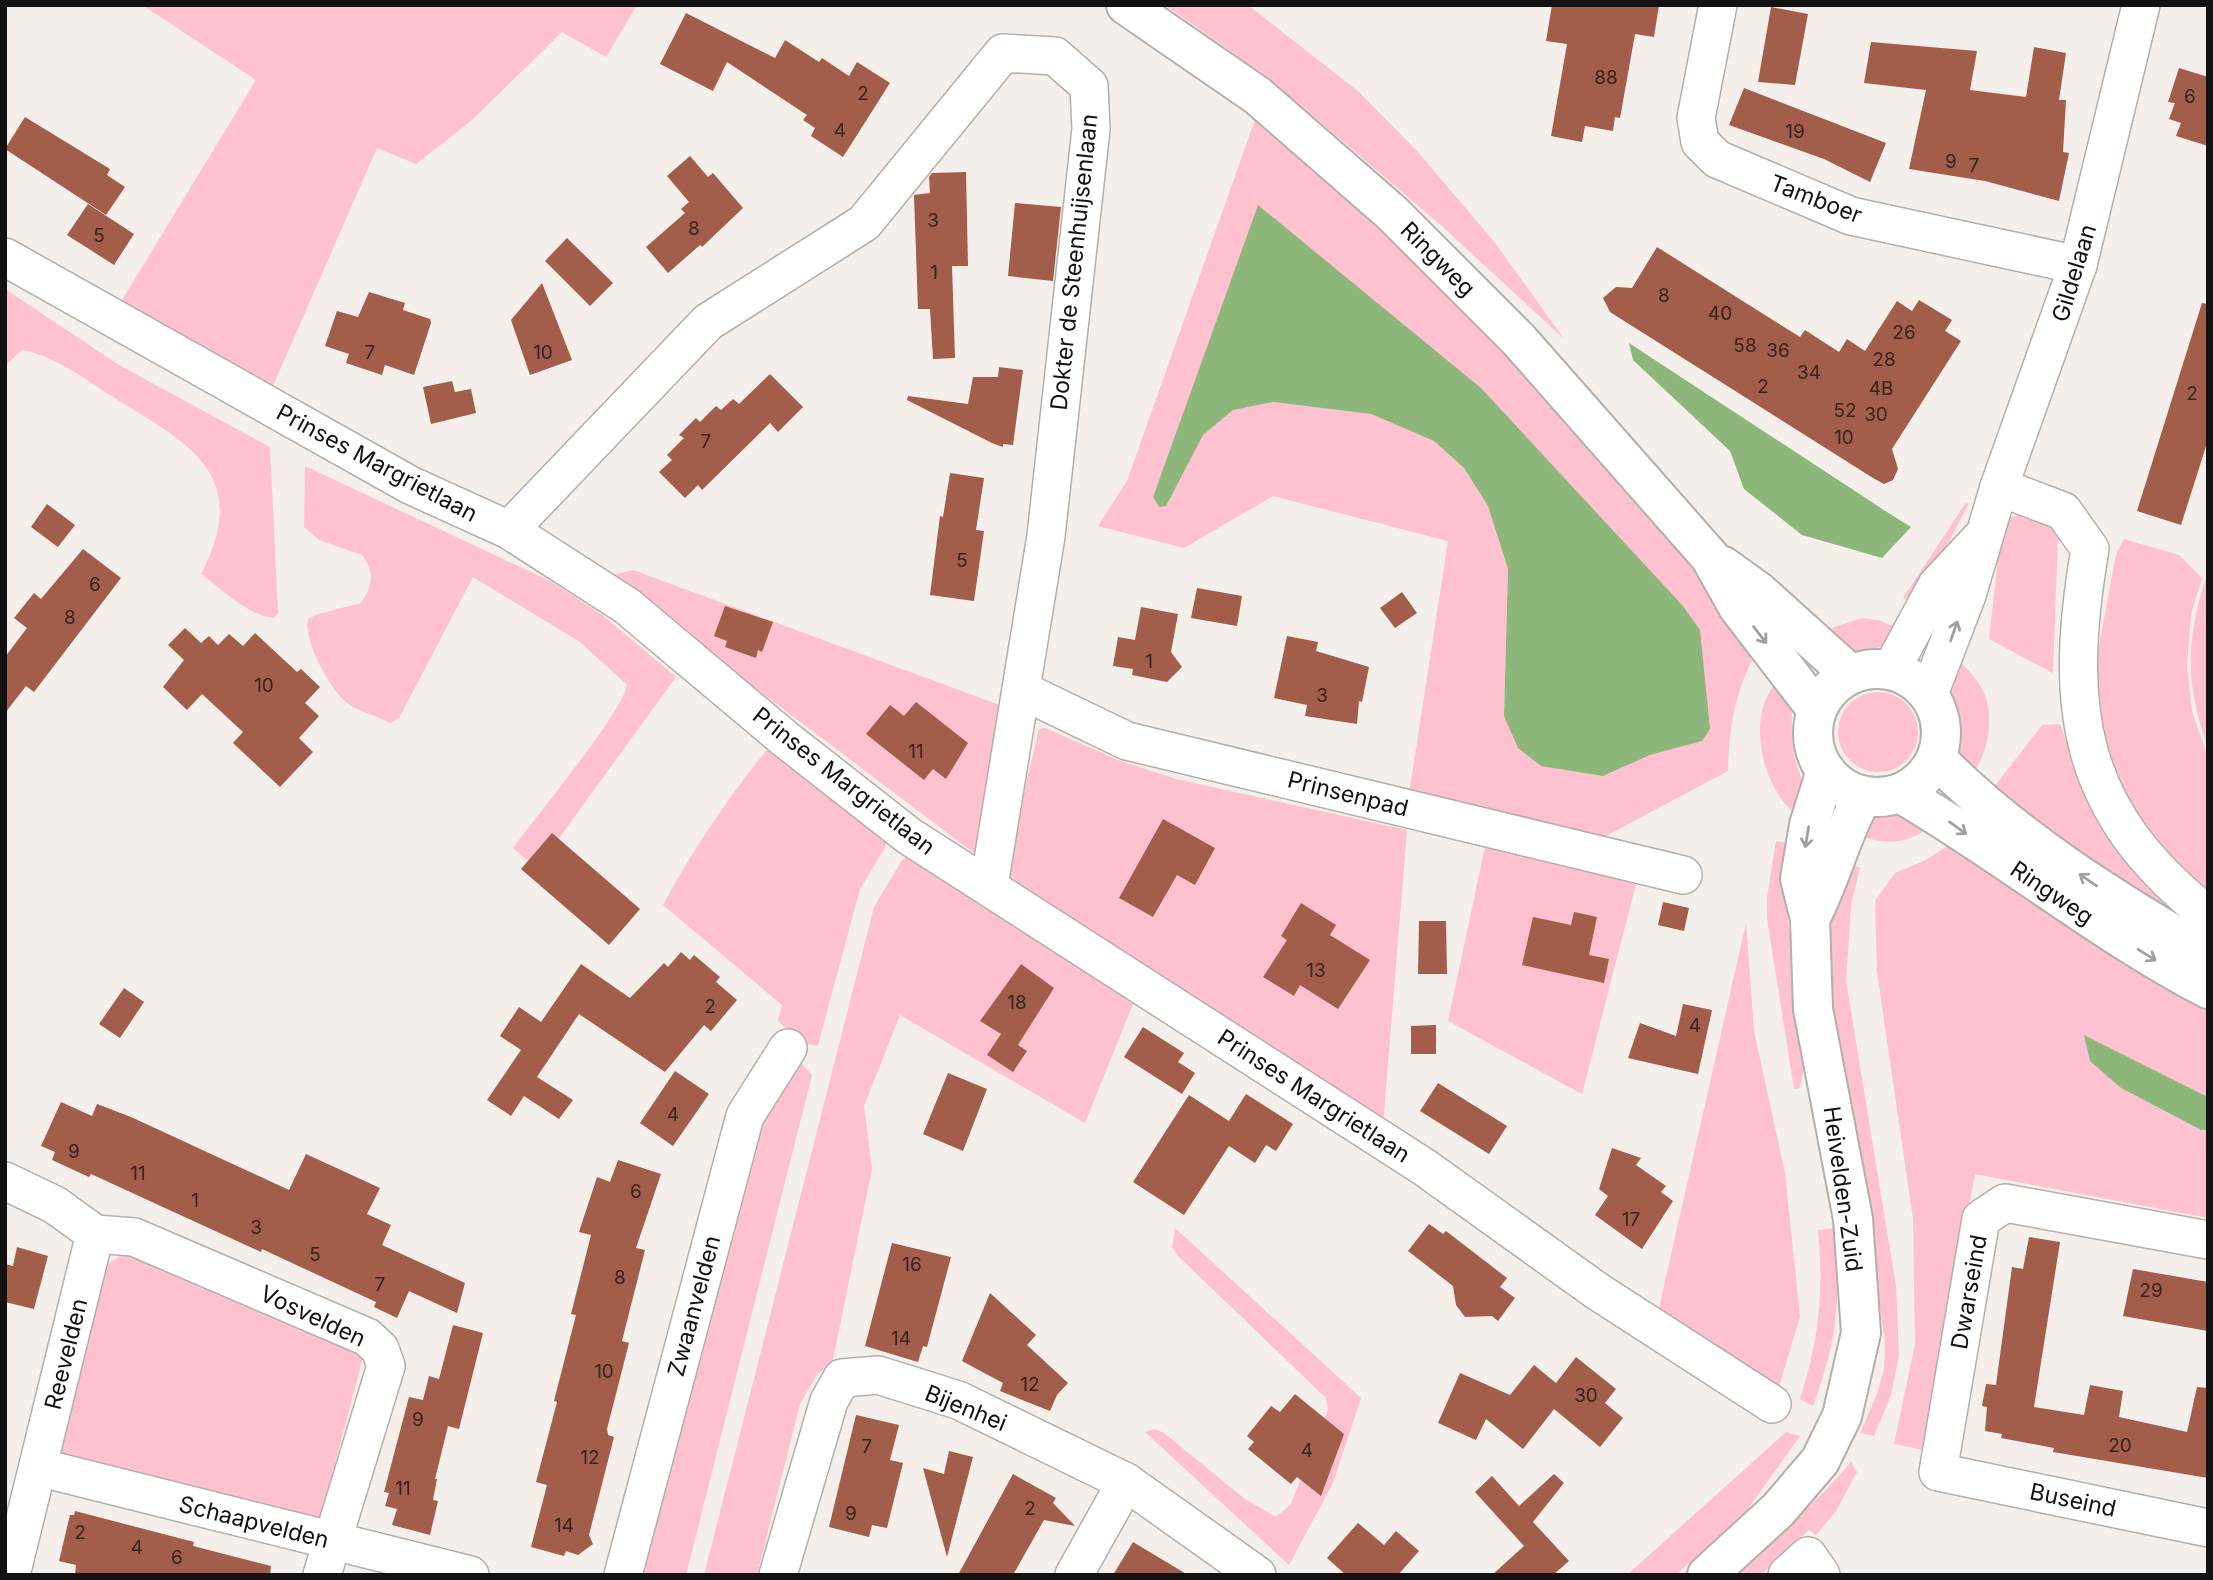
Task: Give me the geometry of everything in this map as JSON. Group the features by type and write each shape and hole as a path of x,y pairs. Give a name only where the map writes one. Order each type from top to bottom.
{"main road":[{"name":"Ringweg","path":"1126,5 1258,96 1392,214 1518,339 1710,557 1738,607 1817,710"},
{"name":"Ringweg","path":"1710,557 1759,592 1850,674"},
{"path":"1863,670 1891,670 1912,679 1929,694 1939,714 1941,737 1936,758 1921,779 1882,794 1842,787 1826,771 1816,753 1813,732 1817,710 1829,689 1850,674 1863,670"},
{"name":"Ringweg","path":"1936,758 1972,792 2086,879 2208,956"},
{"name":"Heivelden-Zuid","path":"1707,1575 1778,1510 1820,1461 1842,1416 1861,1333 1853,1219 1813,1009 1810,919 1800,879 1809,825 1826,771"},
{"name":"Ringweg","path":"1882,794 1948,821 2077,911 2208,989"},
{"name":"Heivelden-Zuid","path":"1810,919 1829,883 1842,838 1882,794"}],"street":[{"name":"Tamboer","path":"1718,5 1696,117 1700,142 1717,159 1851,216 2078,265"},
{"name":"Gildelaan","path":"1929,694 1951,641 1999,487 2078,265 2141,5"},
{"name":"Dokter de Steenhuijsenlaan","path":"509,530 708,322 864,223 1003,53 1055,56 1089,86 1091,129 1046,536 989,885"},
{"name":"Prinses Margrietlaan","path":"5,257 410,485 509,530 627,606 909,836 1424,1167 1597,1291 1772,1404"},
{"path":"1999,487 2063,511 2090,549 2078,617 2080,699 2087,753 2104,796 2133,843 2179,892 2208,915"},
{"name":"Gildelaan","path":"1891,670 1937,585 1984,534"},
{"name":"Prinsenpad","path":"1021,690 1127,741 1683,875"},
{"name":"Zwaanvelden","path":"623,1575 745,1116 788,1048"},
{"path":"5,1181 55,1205 95,1234"},
{"name":"Dwarseind","path":"1938,1472 1981,1219 2005,1203 2208,1240"},
{"name":"Reevelden","path":"11,1575 95,1234"},
{"name":"Vosvelden","path":"95,1234 134,1237 367,1338 380,1349 386,1366 326,1558"},
{"name":"Bijenhei","path":"778,1575 829,1401 842,1378 878,1375 958,1400 1126,1482 1257,1575"},
{"name":"Schaapvelden","path":"38,1467 326,1558 470,1575"},
{"name":"Buseind","path":"1938,1472 2208,1528"},
{"path":"1074,1575 1126,1482"}],"shaded area":[{"path":"142,5 637,5 606,57 562,32 471,121 416,164 377,148 272,388 119,305 256,80"},
{"path":"1165,5 1248,5 1359,92 1418,152 1496,244 1564,339 1443,227 1270,79"},
{"path":"1257,114 1333,178 1562,404 1757,651 1738,695 1730,739 1728,771 1602,838 1409,794 1448,541 1273,496 1184,548 1098,526 1127,481","holes":["1258,206 1702,741 1650,755 1603,776 1504,716 1508,569 1488,506 1464,468 1434,441 1371,414 1273,402 1233,410 1202,435 1166,506 1159,507 1153,497"]},
{"path":"1258,205 1481,388 1683,606 1700,630 1710,729 1702,741 1650,755 1603,776 1541,766 1518,748 1504,716 1508,569 1488,506 1464,468 1434,441 1371,414 1273,402 1233,410 1203,435 1166,506 1159,507 1153,497"},
{"path":"5,289 119,365 270,447 278,613 274,618 245,607 201,574 215,540 220,511 216,486 205,466 188,447 81,376 46,357 22,350 5,366"},
{"path":"1629,343 1911,527 1882,558 1802,535 1744,489 1730,451 1633,360"},
{"path":"305,466 550,581 601,614 676,677 541,863 531,863 513,848 595,741 622,699 627,685 580,642 473,577 399,718 390,723 350,705 335,690 320,666 310,640 308,619 361,603 370,585 371,573 362,555 319,540 304,527"},
{"path":"1969,503 1916,605 1903,598 1965,504"},
{"path":"2026,513 2045,521 2058,535 2053,673 1989,639 2001,533 2005,519"},
{"path":"2124,539 2179,555 2202,578 2191,614 2187,665 2192,712 2208,757 2208,898 2147,835 2098,746 2095,692 2099,646 2116,554"},
{"path":"633,570 1005,707 974,853 737,674 613,575"},
{"path":"2208,572 2208,747 2195,702 2191,660 2195,617"},
{"path":"1862,618 1878,620 1900,629 1882,645 1863,651 1843,647 1822,637 1834,627"},
{"path":"1953,656 1975,679 1988,705 1988,737 1982,758 1971,775 1958,752 1957,724 1948,693"},
{"path":"1781,679 1791,705 1793,747 1803,785 1799,816 1775,788 1762,749 1762,710 1769,692"},
{"path":"1870,692 1886,692 1907,703 1918,724 1918,740 1907,761 1886,772 1870,772 1856,766 1844,754 1838,740 1838,724 1844,710 1856,698"},
{"path":"2060,724 2074,763 2208,933 2142,898 1991,791 2042,725"},
{"path":"1045,728 1118,760 1176,779 1407,830 1383,1125 1005,874 1039,729"},
{"path":"774,741 886,835 886,846 860,889 818,1045 806,1044 791,1034 778,1020 782,1005 663,905 714,820"},
{"path":"1903,813 1933,824 1905,840 1876,840 1855,834 1874,818"},
{"path":"1776,841 1792,843 1784,894 1807,1051 1800,1088 1794,1089 1767,919 1767,898"},
{"path":"1485,847 1637,880 1582,1094 1448,1021"},
{"path":"1946,847 1961,847 2208,995 2208,1097 2084,1036 2121,1088 2201,1130 2208,1130 2208,1218 1975,1174 1924,1450 1894,1444 1915,1344 1913,1219 1877,972 1875,901 1895,873 1926,860"},
{"path":"912,853 1133,1004 1085,1123 900,1015 864,1106 872,1169 832,1364 818,1373 800,1404 757,1575 704,1575 874,907 902,860"},
{"path":"1844,860 1860,868 1851,905 1846,981 1896,1286 1899,1356 1891,1395 1874,1436 1860,1433 1884,1370 1885,1343 1867,1213 1826,975 1833,913"},
{"path":"1746,923 1754,1031 1785,1173 1800,1317 1777,1393 1657,1317"},
{"path":"2084,1035 2208,1097 2208,1130 2201,1130 2121,1088 2090,1061"},
{"path":"801,1063 812,1075 686,1575 633,1575 749,1125 790,1066"},
{"path":"1175,1228 1361,1398 1333,1483 1289,1565 1145,1432 1155,1429 1164,1433 1245,1499 1276,1517 1291,1504 1328,1409 1326,1398 1178,1256 1172,1247"},
{"path":"1834,1228 1836,1318 1828,1360 1813,1406 1800,1399 1816,1336 1820,1296 1818,1230"},
{"path":"126,1252 363,1357 320,1520 54,1453 98,1270"},
{"path":"1786,1432 1800,1436 1745,1513 1676,1575 1627,1575"},
{"path":"1851,1462 1857,1472 1836,1511 1816,1535 1809,1530 1761,1575 1733,1575 1826,1490"}],"building":[{"path":"1552,5 1659,5 1654,37 1635,34 1620,118 1615,117 1613,131 1585,126 1582,142 1551,136 1567,44 1546,41"},
{"path":"1771,7 1808,14 1795,85 1758,82"},
{"path":"686,13 775,58 785,40 819,62 822,58 849,76 857,62 890,83 843,157 811,136 815,128 803,120 807,115 727,62 713,91 660,64"},
{"path":"1871,42 1977,51 1970,90 2026,97 2034,47 2066,53 2059,100 2066,100 2063,152 2069,153 2059,201 1985,181 1909,169 1926,90 1864,83"},
{"path":"2179,68 2208,77 2208,146 2176,136 2181,123 2169,119 2175,103 2168,102"},
{"path":"1744,88 1886,143 1870,182 1824,159 1729,125"},
{"path":"25,117 110,169 107,175 125,187 106,215 5,149"},
{"path":"690,156 708,177 713,173 743,208 702,247 700,245 668,273 646,247 685,213 681,209 689,202 667,176"},
{"path":"966,172 968,266 952,266 955,358 933,359 930,309 918,309 914,195 930,193 929,177 932,173"},
{"path":"1015,203 1061,207 1053,281 1008,276"},
{"path":"88,204 134,234 114,265 67,235"},
{"path":"567,238 613,283 590,306 545,261"},
{"path":"1657,247 1800,337 1805,330 1839,352 1847,339 1865,351 1897,301 1912,311 1919,300 1952,320 1945,331 1961,341 1892,449 1898,469 1893,480 1884,484 1873,478 1610,312 1603,298 1616,287 1632,288"},
{"path":"542,283 572,360 530,375 511,320"},
{"path":"369,292 405,303 403,310 430,319 414,375 385,365 382,375 346,363 349,354 325,346 337,311 358,317"},
{"path":"2202,303 2208,304 2208,440 2181,525 2137,511"},
{"path":"999,367 1023,370 1013,445 1003,444 1003,447 992,443 907,400 908,396 968,404 973,377 998,377"},
{"path":"770,374 803,407 778,432 770,423 702,490 698,485 685,498 659,472 672,460 667,455 684,438 679,435 696,418 700,422 716,406 721,410 733,399 739,404"},
{"path":"452,381 455,392 471,389 476,413 431,424 423,387"},
{"path":"950,473 984,478 976,530 984,531 974,601 930,595 940,516 943,517"},
{"path":"47,504 75,525 58,547 31,527"},
{"path":"83,549 121,578 34,692 26,686 5,713 5,657 27,628 14,618 34,593 41,599"},
{"path":"1197,588 1242,596 1237,626 1191,618"},
{"path":"1402,592 1417,613 1395,628 1380,608"},
{"path":"725,606 773,622 762,652 758,650 756,658 725,647 727,641 714,636"},
{"path":"1141,607 1178,614 1171,652 1182,667 1167,682 1132,675 1133,669 1113,666 1118,637 1135,640"},
{"path":"185,628 201,643 209,636 218,645 229,634 243,646 255,633 297,672 301,669 320,687 305,703 319,716 299,738 313,752 280,787 233,743 243,732 202,694 187,710 163,687 184,660 168,645"},
{"path":"1287,636 1318,642 1316,651 1369,667 1362,702 1359,701 1357,724 1305,716 1307,705 1274,698"},
{"path":"916,702 968,743 946,779 933,769 924,780 866,734 890,705 904,716"},
{"path":"1163,819 1215,848 1195,885 1177,875 1153,917 1119,898"},
{"path":"552,833 640,909 609,945 521,869"},
{"path":"1663,902 1689,908 1684,931 1658,925"},
{"path":"1301,903 1336,925 1330,935 1370,960 1338,1009 1300,985 1294,996 1263,977 1287,940 1281,936"},
{"path":"1574,912 1597,917 1589,955 1609,959 1604,983 1522,965 1533,917 1571,925"},
{"path":"1419,921 1446,921 1447,974 1418,974"},
{"path":"681,952 690,960 694,955 720,977 716,982 737,1000 711,1031 704,1025 665,1072 579,1014 537,1077 573,1100 559,1119 524,1096 511,1116 487,1100 521,1050 500,1036 519,1007 541,1022 581,964 630,998 664,963 668,967"},
{"path":"1021,964 1054,988 1018,1045 1027,1051 1013,1072 987,1055 1001,1034 980,1021"},
{"path":"124,988 144,1002 120,1038 99,1024"},
{"path":"1683,1004 1712,1010 1698,1074 1628,1058 1640,1023 1676,1036"},
{"path":"1436,1025 1436,1054 1411,1054 1411,1026"},
{"path":"1143,1027 1184,1053 1178,1062 1195,1073 1182,1094 1124,1057"},
{"path":"675,1071 709,1094 673,1146 640,1123"},
{"path":"948,1073 987,1089 963,1151 923,1134"},
{"path":"1438,1083 1507,1126 1489,1154 1420,1111"},
{"path":"1246,1094 1293,1124 1276,1151 1266,1145 1255,1163 1229,1146 1184,1215 1133,1182 1189,1095 1229,1121"},
{"path":"61,1102 92,1116 97,1104 131,1117 289,1190 306,1154 380,1188 367,1214 391,1225 382,1245 465,1283 457,1313 409,1291 397,1318 374,1307 376,1302 262,1249 261,1252 91,1174 89,1177 52,1160 55,1152 41,1146"},
{"path":"1612,1148 1641,1158 1636,1165 1666,1186 1661,1192 1673,1201 1642,1249 1595,1215 1608,1196 1599,1189"},
{"path":"618,1160 661,1174 636,1248 645,1250 622,1341 629,1343 607,1429 608,1435 614,1437 589,1535 593,1544 578,1555 566,1551 564,1556 531,1547 547,1485 536,1482 557,1402 554,1401 576,1315 571,1314 591,1235 579,1232 597,1177 610,1182"},
{"path":"1429,1224 1443,1234 1446,1231 1507,1278 1500,1287 1515,1298 1498,1321 1492,1316 1465,1317 1456,1305 1453,1286 1408,1251"},
{"path":"2029,1237 2060,1242 2034,1407 2084,1415 2090,1385 2123,1391 2119,1417 2187,1432 2197,1387 2208,1388 2208,1478 2053,1452 2054,1448 2001,1438 2002,1434 1985,1431 1987,1407 1982,1406 1986,1384 1996,1385 2012,1267 2023,1269"},
{"path":"892,1243 951,1257 927,1347 923,1346 918,1362 865,1346"},
{"path":"17,1247 48,1256 34,1309 5,1302 5,1264 13,1266"},
{"path":"2133,1269 2208,1282 2208,1331 2123,1316"},
{"path":"990,1293 1036,1335 1027,1345 1068,1383 1057,1395 1050,1411 1000,1391 1003,1383 962,1361"},
{"path":"453,1325 483,1333 459,1429 448,1426 435,1479 433,1500 438,1501 430,1535 392,1525 397,1509 385,1506 389,1493 384,1492 409,1397 423,1400 429,1376 439,1379"},
{"path":"1576,1357 1616,1389 1605,1403 1623,1418 1600,1447 1554,1409 1523,1449 1486,1419 1476,1440 1438,1423 1460,1373 1510,1395 1534,1365 1556,1383"},
{"path":"1295,1394 1344,1434 1321,1496 1297,1477 1291,1484 1248,1449 1254,1442 1247,1436 1271,1406 1280,1412"},
{"path":"856,1415 899,1425 890,1460 903,1463 887,1528 872,1525 869,1537 829,1527"},
{"path":"949,1451 973,1457 947,1557 923,1468 944,1474"},
{"path":"1013,1474 1056,1498 1053,1503 1075,1526 1044,1520 1013,1575 958,1575"},
{"path":"1554,1474 1564,1483 1533,1522 1569,1561 1553,1575 1492,1575 1524,1546 1475,1492 1492,1476 1519,1506"},
{"path":"75,1511 194,1542 193,1546 271,1566 270,1575 75,1575 76,1565 59,1561 70,1515 74,1515"},
{"path":"1358,1523 1384,1545 1396,1531 1419,1551 1398,1575 1346,1575 1327,1558"},
{"path":"1133,1542 1188,1575 1113,1575"}]}
